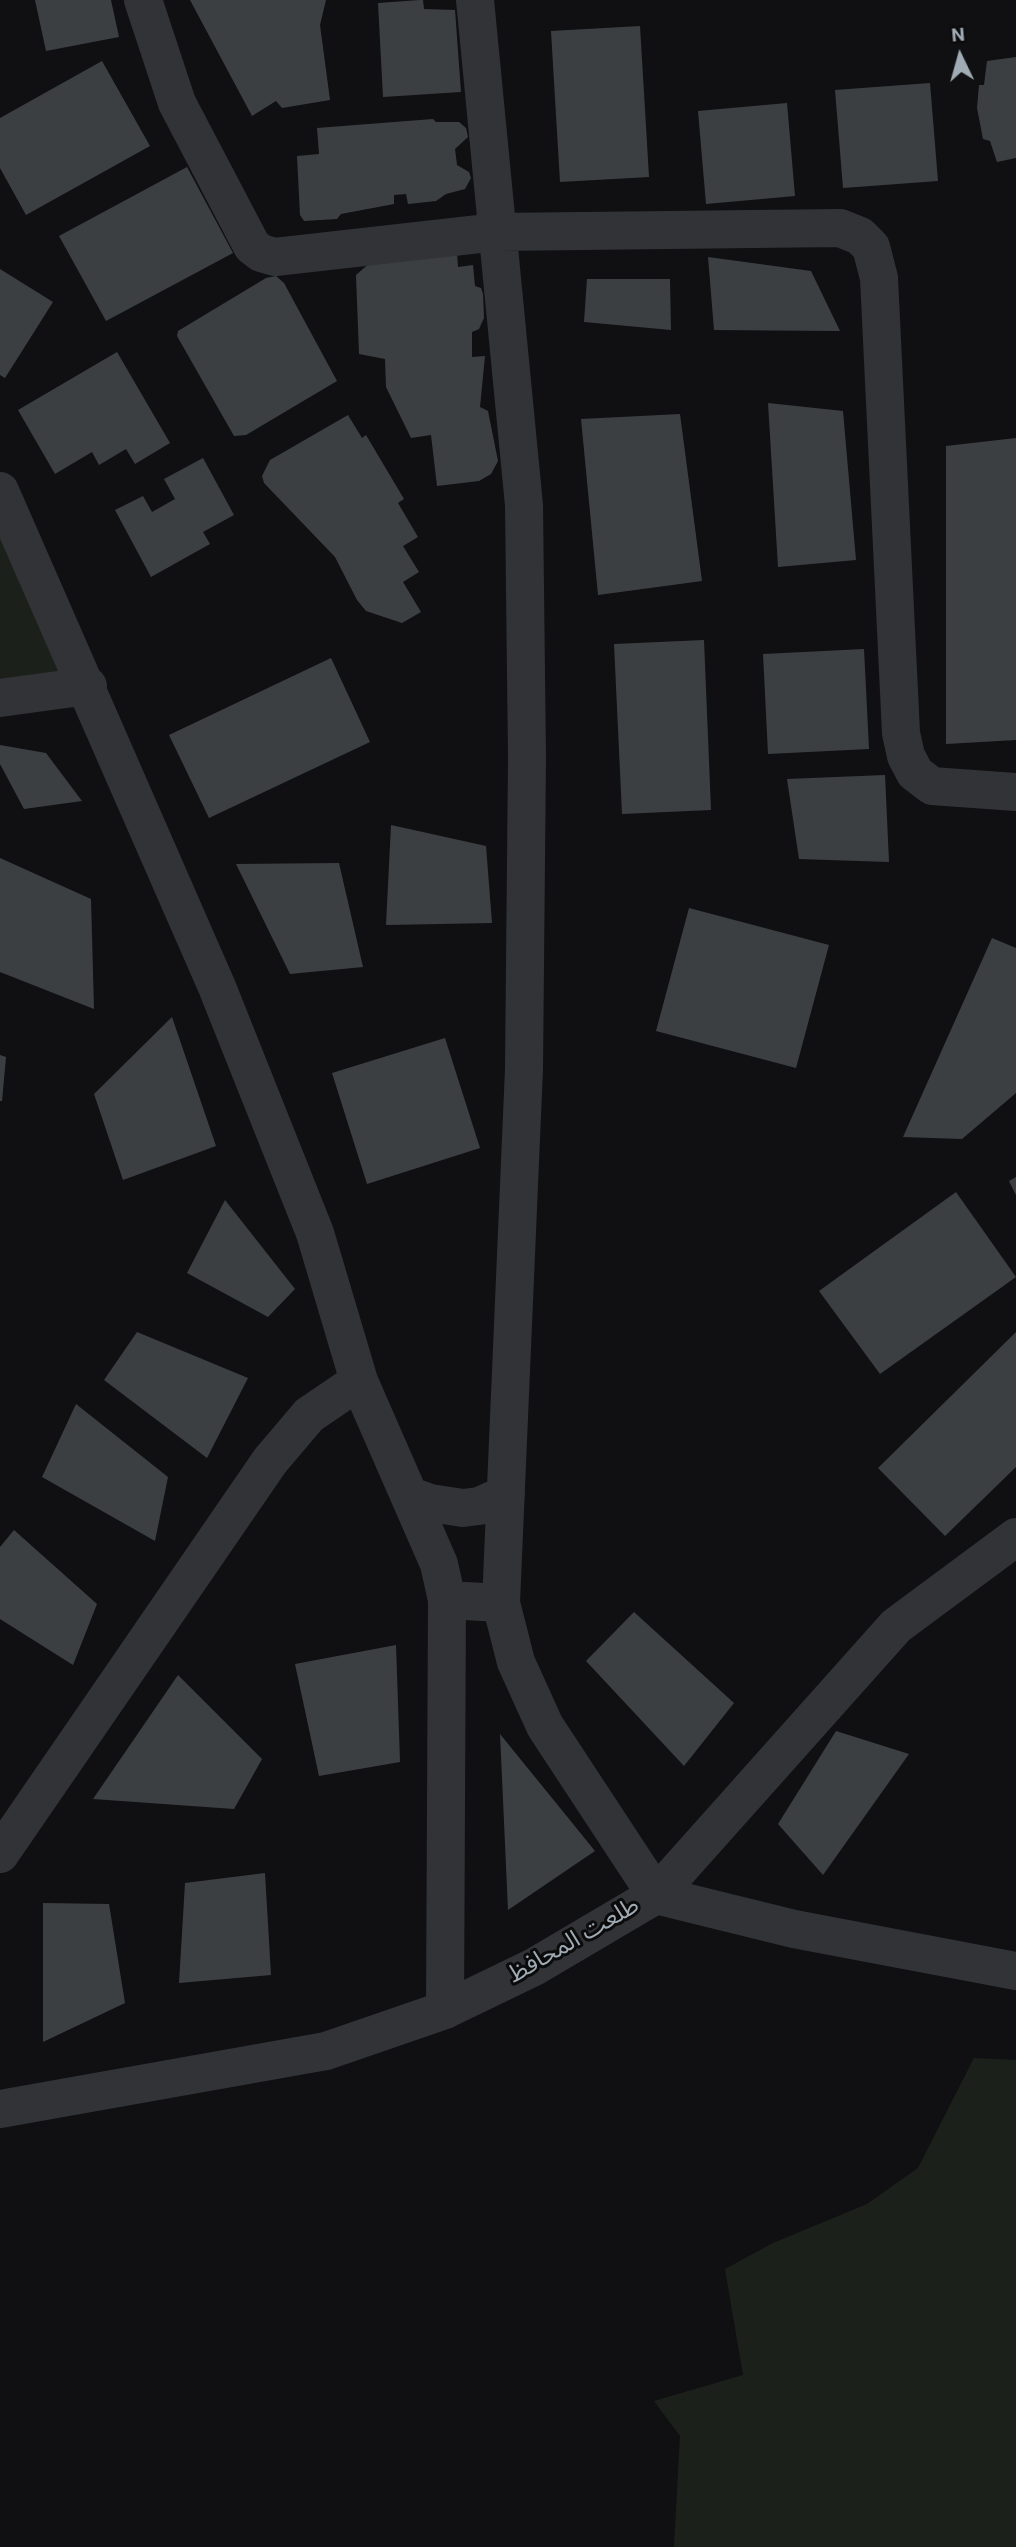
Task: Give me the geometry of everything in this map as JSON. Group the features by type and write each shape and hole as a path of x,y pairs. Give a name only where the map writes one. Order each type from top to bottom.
{"street":[{"path":"144,0 177,103 252,246 261,253 275,257 497,232 840,228 860,236 871,247 879,278 901,733 906,756 915,774 933,786 1016,792"},
{"path":"475,0 524,505 527,757 524,1069 501,1603 516,1662 545,1726 656,1895 793,1929 1016,1971"},
{"path":"0,491 88,686 217,986 315,1233 359,1381 439,1564 447,1600 445,2010"},
{"path":"0,698 88,686"},
{"path":"0,1854 270,1461 309,1415 359,1381"},
{"path":"410,1496 430,1503 463,1508 479,1506 506,1494"},
{"name":"طلعت المحافظ","path":"0,2109 326,2051 445,2010 534,1967 656,1895 896,1626 1016,1537"},
{"path":"447,1600 501,1603"}],"shaded area":[{"path":"0,517 79,677 0,682"},
{"path":"974,2058 1016,2060 1016,2547 674,2547 680,2436 654,2401 743,2375 725,2269 773,2243 867,2204 918,2168"}],"building":[{"path":"35,0 111,0 119,37 46,51"},
{"path":"190,0 326,0 320,25 330,100 282,108 276,101 252,116"},
{"path":"423,0 424,9 455,10 461,92 383,97 378,3"},
{"path":"640,26 649,177 560,182 551,31"},
{"path":"1016,57 1016,158 997,162 990,141 983,139 977,108 979,85 984,85 987,61"},
{"path":"102,61 150,146 26,215 0,168 0,118"},
{"path":"930,83 938,181 843,188 835,90"},
{"path":"787,103 795,196 706,204 698,111"},
{"path":"433,119 436,122 459,122 466,128 468,137 455,149 457,165 469,172 471,178 465,189 446,194 436,201 408,204 406,194 394,195 394,204 341,214 337,219 304,221 300,215 297,156 319,154 317,128"},
{"path":"187,167 233,253 106,321 59,236"},
{"path":"457,252 458,267 473,265 475,286 481,288 483,294 484,318 479,329 472,332 472,357 485,356 480,407 488,411 498,461 491,474 479,481 437,486 431,435 411,438 386,387 385,359 359,354 356,275 371,262"},
{"path":"708,257 811,271 840,331 714,330"},
{"path":"0,269 53,302 5,378 0,375"},
{"path":"276,276 284,283 337,381 246,435 234,436 177,336 178,331 266,278"},
{"path":"587,279 670,279 671,330 584,322"},
{"path":"117,352 170,443 135,464 126,449 99,465 92,452 55,474 18,410"},
{"path":"768,403 843,411 856,560 778,567"},
{"path":"680,414 702,581 598,595 581,419"},
{"path":"348,415 362,438 366,435 404,499 398,503 418,537 403,546 419,572 403,582 421,612 402,623 366,611 357,600 335,557 264,483 262,476 270,460"},
{"path":"1016,438 1016,740 946,744 946,446"},
{"path":"203,458 234,515 203,532 210,544 151,577 115,510 143,496 152,512 175,499 164,479"},
{"path":"704,640 711,810 622,814 614,644"},
{"path":"864,649 869,749 768,754 763,654"},
{"path":"331,658 370,742 209,818 169,735"},
{"path":"0,745 46,753 82,801 24,809 0,764"},
{"path":"885,775 889,862 799,859 787,779"},
{"path":"391,825 486,846 492,923 386,925"},
{"path":"0,858 91,899 94,1009 0,972"},
{"path":"339,863 363,967 290,974 236,864"},
{"path":"689,908 829,945 796,1068 656,1031"},
{"path":"992,938 1016,948 1016,1093 962,1139 903,1137"},
{"path":"172,1017 216,1146 123,1180 94,1094"},
{"path":"445,1038 480,1148 367,1184 332,1073"},
{"path":"0,1055 6,1057 2,1101 0,1101"},
{"path":"1016,1177 1016,1195 1009,1181"},
{"path":"956,1192 1016,1277 880,1374 819,1291"},
{"path":"225,1200 295,1289 268,1317 187,1273"},
{"path":"137,1332 248,1378 207,1458 104,1380"},
{"path":"1016,1332 1016,1467 945,1536 878,1468"},
{"path":"76,1404 168,1477 155,1541 42,1477"},
{"path":"14,1530 97,1604 73,1665 0,1619 0,1547"},
{"path":"634,1612 734,1703 684,1766 586,1661"},
{"path":"396,1645 400,1762 319,1776 295,1664"},
{"path":"178,1675 262,1759 234,1809 93,1799"},
{"path":"836,1731 909,1754 823,1875 778,1824"},
{"path":"500,1734 595,1851 508,1910"},
{"path":"265,1873 271,1975 179,1983 185,1883"},
{"path":"43,1903 109,1904 125,2003 43,2042"}]}
